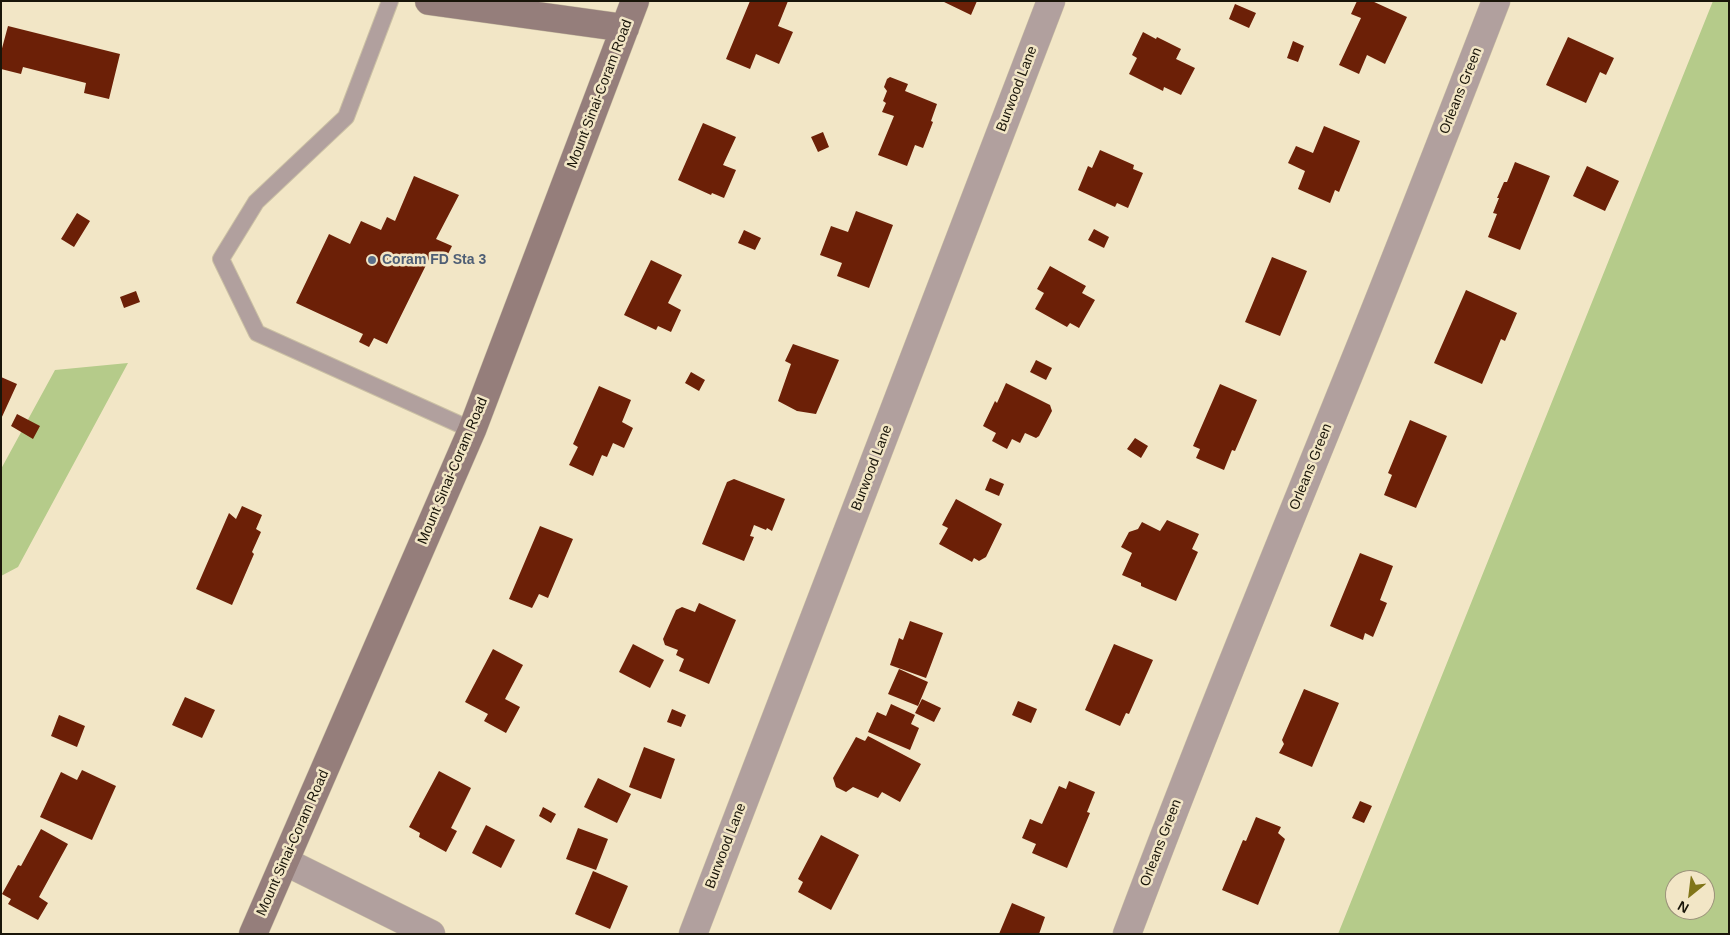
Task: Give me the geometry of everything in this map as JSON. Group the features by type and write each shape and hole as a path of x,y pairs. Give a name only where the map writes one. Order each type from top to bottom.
{"main road":[{"path":"429,1 625,28"},
{"name":"Mount Sinai-Coram Road","path":"253,934 286,862 472,430 635,1"}],"street":[{"name":"Burwood Lane","path":"693,934 1050,1"},
{"name":"Orleans Green","path":"1127,934 1275,554 1351,370 1496,1"},
{"path":"286,862 431,934"}],"lane":[{"path":"390,1 346,117 256,202 221,259 257,333 472,430"}],"green space":[{"path":"1713,1 1729,1 1729,934 1338,934"},
{"path":"128,363 18,567 1,576 1,469 55,370"}],"building":[{"path":"750,1 788,1 778,26 793,32 779,64 756,54 750,69 726,59"},
{"path":"942,1 977,1 971,15"},
{"path":"1357,1 1372,1 1407,17 1385,64 1367,55 1359,74 1339,65 1361,18 1351,14"},
{"path":"1235,4 1256,13 1249,28 1229,19"},
{"path":"8,26 120,54 109,99 84,93 86,83 23,67 21,74 1,69 1,52"},
{"path":"1143,32 1181,49 1176,59 1195,68 1181,95 1164,87 1163,91 1129,74 1137,58 1132,55"},
{"path":"1568,37 1614,58 1606,75 1600,72 1586,103 1546,85"},
{"path":"1293,41 1304,46 1298,62 1287,58"},
{"path":"890,77 908,84 905,91 937,104 931,121 933,122 923,148 915,145 907,166 878,155 894,116 882,112 886,103 883,101 887,91 884,87 887,79"},
{"path":"703,123 736,137 723,165 736,170 724,198 712,193 711,195 678,180"},
{"path":"1324,126 1360,141 1339,192 1335,190 1330,203 1298,189 1305,171 1288,163 1296,146 1313,153"},
{"path":"823,132 829,147 818,152 811,137"},
{"path":"1100,150 1134,165 1133,169 1143,173 1128,208 1117,203 1115,207 1078,190 1088,166 1092,168"},
{"path":"1515,162 1550,176 1520,250 1488,237 1497,214 1493,213 1499,198 1497,198 1504,182 1507,182"},
{"path":"1587,166 1619,181 1605,211 1573,196"},
{"name":"Coram FD Sta 3","path":"414,176 459,195 436,239 452,246 444,262 429,259 387,344 374,338 369,347 359,342 363,334 296,303 329,234 350,244 361,221 381,230 387,217 395,221"},
{"path":"856,211 893,225 869,288 837,276 842,263 820,255 831,226 848,232"},
{"path":"77,213 90,221 74,247 61,239"},
{"path":"1094,229 1109,237 1104,248 1088,240"},
{"path":"744,230 761,238 755,250 738,243"},
{"path":"1272,257 1307,271 1280,336 1245,322"},
{"path":"651,260 682,275 668,303 681,310 671,332 658,326 656,330 624,315"},
{"path":"1050,266 1086,286 1082,293 1095,300 1079,328 1070,323 1067,327 1035,309 1044,293 1037,289"},
{"path":"1466,290 1517,313 1505,341 1501,339 1482,384 1434,363"},
{"path":"136,291 140,302 124,308 120,297"},
{"path":"793,344 839,360 816,414 797,411 778,401 791,364 785,361"},
{"path":"1036,360 1052,368 1046,380 1030,372"},
{"path":"691,372 705,380 699,391 685,383"},
{"path":"1,377 17,384 1,419"},
{"path":"1006,383 1050,405 1052,411 1039,436 1036,438 1025,433 1020,443 1012,439 1007,449 992,441 996,433 983,426"},
{"path":"1220,384 1257,400 1235,451 1232,450 1224,470 1196,458 1200,449 1193,446"},
{"path":"599,386 631,400 622,422 633,428 624,448 613,443 607,457 602,455 593,476 569,465 578,447 573,444"},
{"path":"17,414 40,426 33,439 11,426"},
{"path":"1410,420 1447,436 1416,508 1384,495 1392,475 1388,473"},
{"path":"1135,438 1148,446 1141,458 1127,449"},
{"path":"990,478 1004,484 999,496 985,490"},
{"path":"734,479 785,499 772,531 754,525 750,536 754,537 744,561 702,544 727,482"},
{"path":"956,499 1002,524 986,557 979,561 974,558 972,562 939,544 948,528 942,525"},
{"path":"242,506 262,515 256,529 261,532 252,552 254,554 232,605 196,589 229,513 236,519"},
{"path":"1167,520 1199,534 1192,549 1198,552 1176,601 1141,586 1141,583 1122,575 1132,553 1121,547 1129,532 1138,529 1142,522 1160,531"},
{"path":"540,526 573,539 548,598 539,594 532,608 509,599"},
{"path":"1360,553 1393,566 1380,600 1387,603 1373,637 1365,633 1363,640 1330,626"},
{"path":"699,603 736,620 709,684 679,671 684,659 676,655 678,650 665,645 663,639 676,610 682,607 695,612"},
{"path":"910,621 943,633 926,678 890,665 899,638 903,640"},
{"path":"633,644 664,660 650,688 619,672"},
{"path":"1114,644 1153,660 1129,714 1126,713 1120,726 1085,710"},
{"path":"493,649 523,665 505,699 520,707 506,733 484,721 488,714 465,702"},
{"path":"899,669 928,682 918,706 888,694"},
{"path":"1304,689 1339,703 1312,767 1279,753 1284,744 1282,740"},
{"path":"185,697 215,710 202,738 172,725"},
{"path":"922,699 941,708 934,722 915,713"},
{"path":"1018,701 1037,709 1031,723 1012,715"},
{"path":"891,704 915,715 911,724 919,728 910,750 868,732 877,712 886,716"},
{"path":"672,709 686,715 681,727 667,722"},
{"path":"59,715 85,726 77,747 51,736"},
{"path":"868,736 921,764 900,802 882,792 878,798 853,787 846,792 836,787 833,778 856,737 865,741"},
{"path":"644,747 675,759 661,799 629,787"},
{"path":"82,770 116,786 92,840 40,817 61,772 77,780"},
{"path":"439,771 471,788 451,828 457,831 446,852 419,837 420,833 409,827"},
{"path":"598,778 631,794 617,823 584,807"},
{"path":"1069,781 1095,792 1087,812 1090,813 1067,868 1032,853 1036,844 1022,838 1030,819 1042,824 1059,786 1066,789"},
{"path":"1360,801 1372,806 1364,823 1352,818"},
{"path":"543,807 556,814 551,823 539,816"},
{"path":"1256,817 1281,827 1278,833 1285,839 1258,905 1222,890 1243,840 1246,841"},
{"path":"486,825 515,840 501,868 472,853"},
{"path":"578,828 608,839 596,870 566,859"},
{"path":"41,829 68,844 39,897 48,903 38,920 8,904 11,899 2,894 18,865 21,866"},
{"path":"821,835 859,855 831,910 798,892 803,882 798,879"},
{"path":"593,871 628,886 610,929 575,914"},
{"path":"1012,903 1045,917 1039,934 999,934"}],"place":[{"name":"Coram FD Sta 3","path":"372,260"}]}
